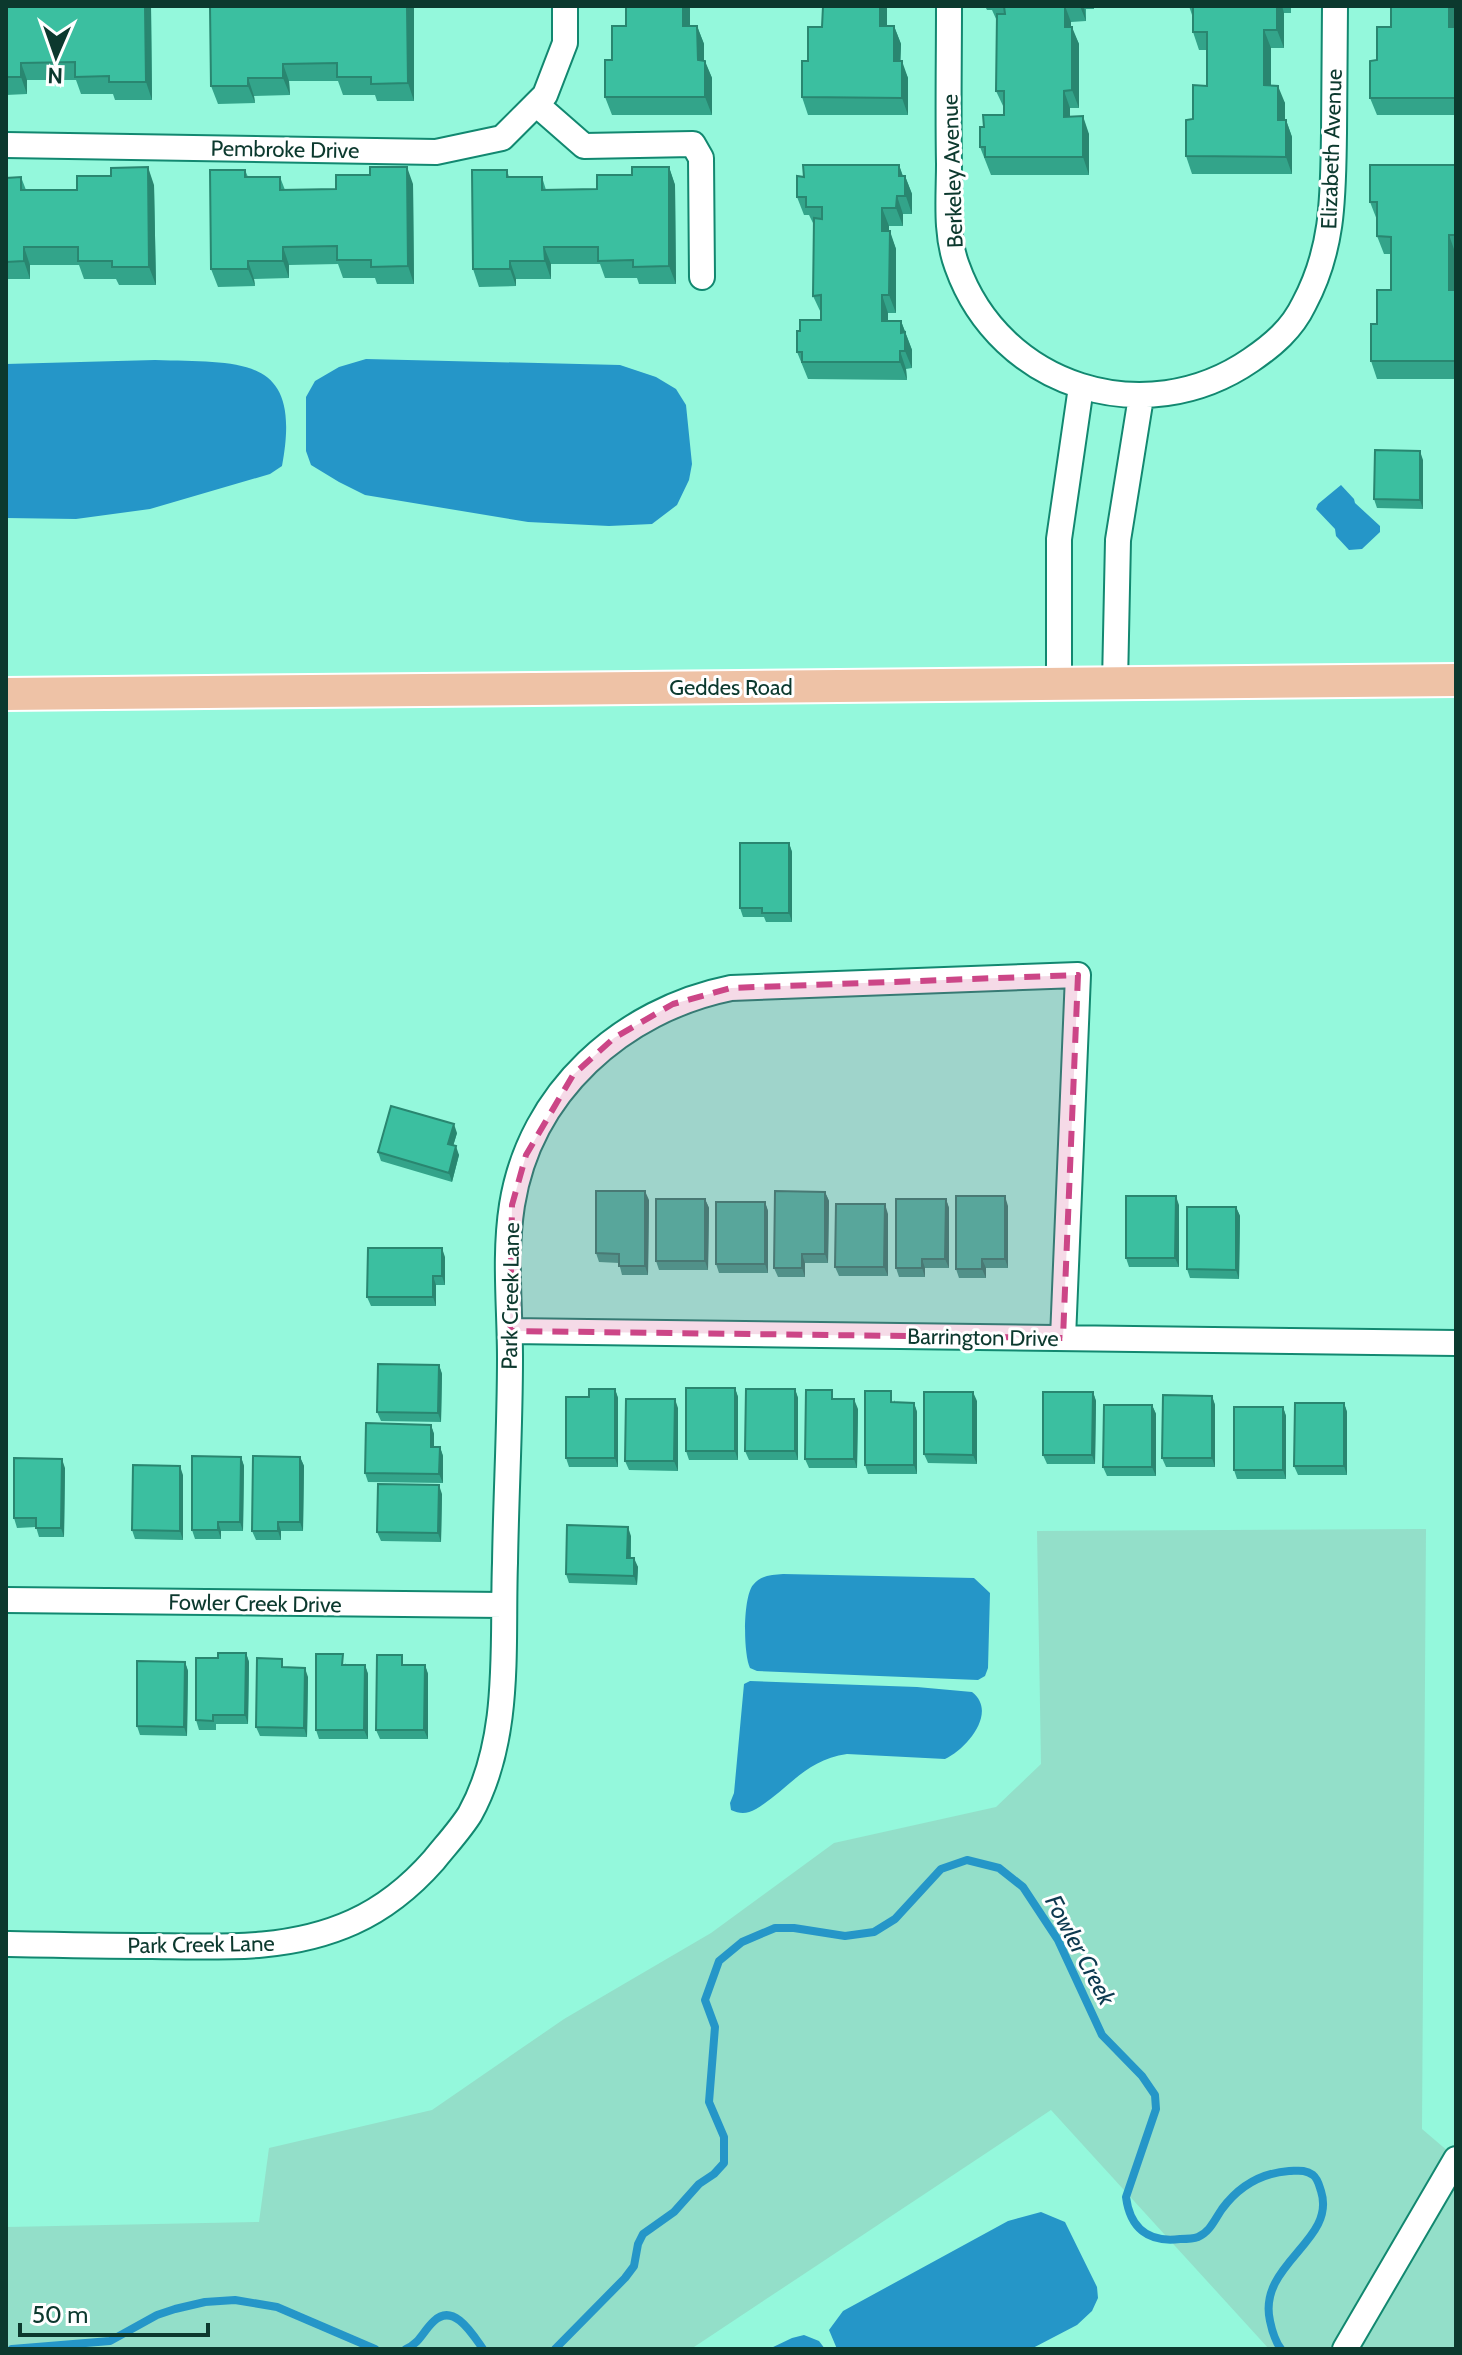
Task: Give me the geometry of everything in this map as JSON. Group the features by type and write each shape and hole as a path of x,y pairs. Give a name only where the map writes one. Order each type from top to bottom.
{"main road":[{"name":"Geddes Road","path":"6,694 1456,680"}],"street":[{"path":"565,6 565,43 541,100 584,146 693,144 701,158 702,277"},
{"name":"Berkeley Avenue","path":"949,6 949,208 950,242 956,264 975,302 1007,344 1029,360 1081,387 1114,395"},
{"name":"Elizabeth Avenue","path":"1114,395 1141,397 1179,392 1234,372 1276,342 1305,304 1331,231 1335,6"},
{"name":"Pembroke Drive","path":"6,145 436,152 502,138 541,100"},
{"path":"1059,684 1059,539 1081,387"},
{"path":"1115,683 1118,540 1141,397"},
{"name":"Park Creek Lane","path":"6,1944 267,1946 324,1933 354,1922 379,1908 418,1876 451,1840 469,1814 482,1787 501,1714 512,1205 526,1155 551,1107 573,1075 614,1038 644,1018 694,997 731,988 1078,975 1063,1338"},
{"name":"Barrington Drive","path":"510,1331 1456,1343"},
{"name":"Fowler Creek Drive","path":"6,1600 503,1605"},
{"path":"1345,2349 1456,2159"}],"highlighted area":[{"path":"1078,975 1063,1338 510,1331 512,1205 526,1155 573,1075 614,1038 673,1004 731,988"}],"shaded area":[{"path":"366,359 620,365 656,377 676,389 686,405 692,464 689,480 677,505 652,524 609,526 528,522 365,495 311,465 306,451 306,397 315,381 339,367"},
{"path":"155,360 239,365 259,372 274,384 283,403 286,429 282,466 270,474 150,509 76,519 6,518 6,364"},
{"path":"1341,485 1380,526 1380,532 1362,549 1349,550 1316,509"},
{"path":"1426,1529 1422,2129 1456,2158 1456,2349 1269,2349 1051,2110 691,2349 6,2349 6,2227 259,2222 269,2148 432,2110 564,2019 711,1933 834,1843 996,1807 1041,1764 1037,1531"},
{"path":"783,1574 974,1578 990,1593 988,1668 985,1676 978,1680 757,1671 750,1668 745,1625 750,1591 760,1579"},
{"path":"750,1681 972,1692 979,1700 981,1719 970,1739 945,1759 847,1754 832,1757 808,1769 756,1809 740,1813 731,1810 730,1803 734,1793 744,1684"},
{"path":"1041,2212 1065,2222 1097,2287 1098,2298 1092,2311 1077,2325 1031,2349 837,2349 829,2330 843,2311 1008,2221"},
{"path":"804,2335 819,2341 825,2349 769,2349 792,2338"}],"building":[{"path":"6,6 145,6 146,82 109,82 109,76 75,77 75,62 21,63 21,77 6,77"},
{"path":"210,6 407,6 408,83 371,84 371,77 337,77 337,63 283,64 283,78 248,78 248,86 211,86"},
{"path":"626,6 683,6 683,26 697,26 698,60 705,61 705,97 605,97 605,60 612,60 612,26 626,26"},
{"path":"823,6 880,6 880,26 894,26 894,61 902,61 902,98 802,97 802,61 808,61 808,27 822,27"},
{"path":"1004,6 1065,6 1065,27 1072,27 1072,90 1064,91 1064,117 1083,116 1083,157 985,157 985,147 980,147 983,115 1004,115 1004,91 996,91 997,14 1005,14"},
{"path":"1193,6 1277,6 1277,30 1264,30 1264,85 1278,86 1278,120 1286,120 1286,157 1186,156 1186,120 1193,119 1193,85 1207,86 1207,32 1193,32"},
{"path":"1391,6 1449,6 1449,27 1456,27 1456,98 1370,98 1370,61 1377,60 1377,27 1391,27"},
{"path":"803,165 899,165 899,176 905,176 905,196 897,196 896,208 882,208 882,231 890,231 889,295 882,295 882,321 901,321 901,333 905,332 905,351 900,351 900,362 802,362 802,352 797,352 800,320 821,320 821,295 813,296 814,218 822,219 822,207 806,207 806,197 797,197 797,176 804,177"},
{"path":"1370,165 1456,165 1456,235 1449,235 1449,290 1456,290 1456,361 1371,361 1371,324 1377,324 1377,290 1391,290 1391,237 1377,236 1377,202 1370,202"},
{"path":"148,167 149,267 112,267 112,261 78,261 78,247 24,247 24,261 6,262 6,178 21,177 21,190 77,190 77,176 111,176 111,168"},
{"path":"370,167 407,167 408,266 371,267 371,260 337,260 337,246 283,247 283,261 248,261 248,269 211,269 210,170 245,170 245,177 280,177 280,190 336,189 336,175 370,175"},
{"path":"632,167 669,167 669,266 633,267 633,260 598,261 598,247 544,247 545,261 510,261 510,269 473,269 472,170 507,170 507,177 542,177 542,190 597,189 597,175 632,175"},
{"path":"1375,450 1420,451 1420,500 1374,499"},
{"path":"740,843 789,843 789,913 762,913 762,908 740,908"},
{"path":"391,1106 454,1124 448,1144 456,1146 449,1173 378,1152"},
{"path":"596,1191 645,1191 645,1266 619,1266 619,1254 596,1253"},
{"path":"775,1191 825,1192 825,1254 802,1254 802,1268 774,1268"},
{"path":"956,1196 1005,1196 1005,1259 982,1259 982,1269 956,1269"},
{"path":"1126,1196 1176,1196 1175,1258 1126,1258"},
{"path":"656,1199 705,1199 705,1261 656,1261"},
{"path":"896,1199 946,1199 945,1259 922,1259 922,1268 896,1268"},
{"path":"716,1202 765,1202 765,1264 716,1264"},
{"path":"836,1204 885,1204 884,1267 835,1267"},
{"path":"1187,1207 1236,1207 1236,1270 1187,1269"},
{"path":"368,1248 442,1248 442,1276 433,1276 433,1297 367,1297"},
{"path":"378,1364 439,1365 438,1413 377,1412"},
{"path":"686,1388 735,1388 735,1451 686,1451"},
{"path":"589,1389 615,1389 615,1458 566,1458 566,1397 589,1397"},
{"path":"746,1389 795,1389 795,1451 745,1451"},
{"path":"806,1390 832,1390 832,1399 854,1399 854,1459 805,1459"},
{"path":"865,1391 891,1391 891,1402 914,1403 914,1465 865,1465"},
{"path":"924,1392 973,1392 973,1455 924,1454"},
{"path":"1043,1392 1093,1392 1092,1455 1043,1455"},
{"path":"1163,1395 1212,1396 1212,1458 1162,1458"},
{"path":"626,1399 675,1399 674,1461 625,1461"},
{"path":"1295,1403 1344,1403 1344,1466 1294,1466"},
{"path":"1104,1405 1152,1405 1152,1467 1103,1467"},
{"path":"1234,1407 1283,1407 1283,1470 1234,1470"},
{"path":"366,1423 431,1425 431,1447 440,1447 439,1474 365,1473"},
{"path":"192,1456 241,1457 240,1522 218,1522 218,1530 192,1530"},
{"path":"253,1456 300,1457 300,1522 278,1522 278,1531 252,1531"},
{"path":"14,1458 62,1459 61,1528 36,1528 36,1518 14,1518"},
{"path":"133,1465 180,1466 180,1531 132,1530"},
{"path":"378,1484 439,1485 438,1533 377,1532"},
{"path":"567,1525 628,1527 627,1558 634,1558 634,1576 566,1574"},
{"path":"218,1653 246,1653 245,1715 213,1715 213,1721 196,1720 196,1658 218,1658"},
{"path":"316,1654 343,1654 342,1665 365,1665 364,1730 316,1730"},
{"path":"377,1655 402,1655 402,1665 425,1665 424,1730 376,1730"},
{"path":"257,1658 282,1659 282,1667 305,1668 304,1728 256,1727"},
{"path":"137,1661 185,1662 184,1727 137,1726"}],"waterway":[{"name":"Fowler Creek","path":"555,2349 625,2278 634,2266 643,2234 674,2212 699,2184 724,2163 724,2137 709,2102 715,2027 705,2000 719,1961 742,1942 775,1928 845,1936 874,1932 895,1919 941,1869 967,1860 999,1868 1023,1887 1058,1940 1102,2035 1142,2076 1155,2095 1156,2109 1126,2197 1132,2217 1142,2231 1169,2240 1196,2238 1209,2229 1222,2209 1251,2182 1279,2172 1304,2171 1316,2178 1323,2209 1318,2224 1285,2268 1269,2301 1270,2321 1281,2349"},
{"name":"Fowler Creek","path":"12,2349 110,2341 157,2315 175,2309 205,2302 235,2300 277,2307 375,2349"},
{"name":"Fowler Creek","path":"406,2349 434,2321 449,2315 462,2323 483,2349"}]}
